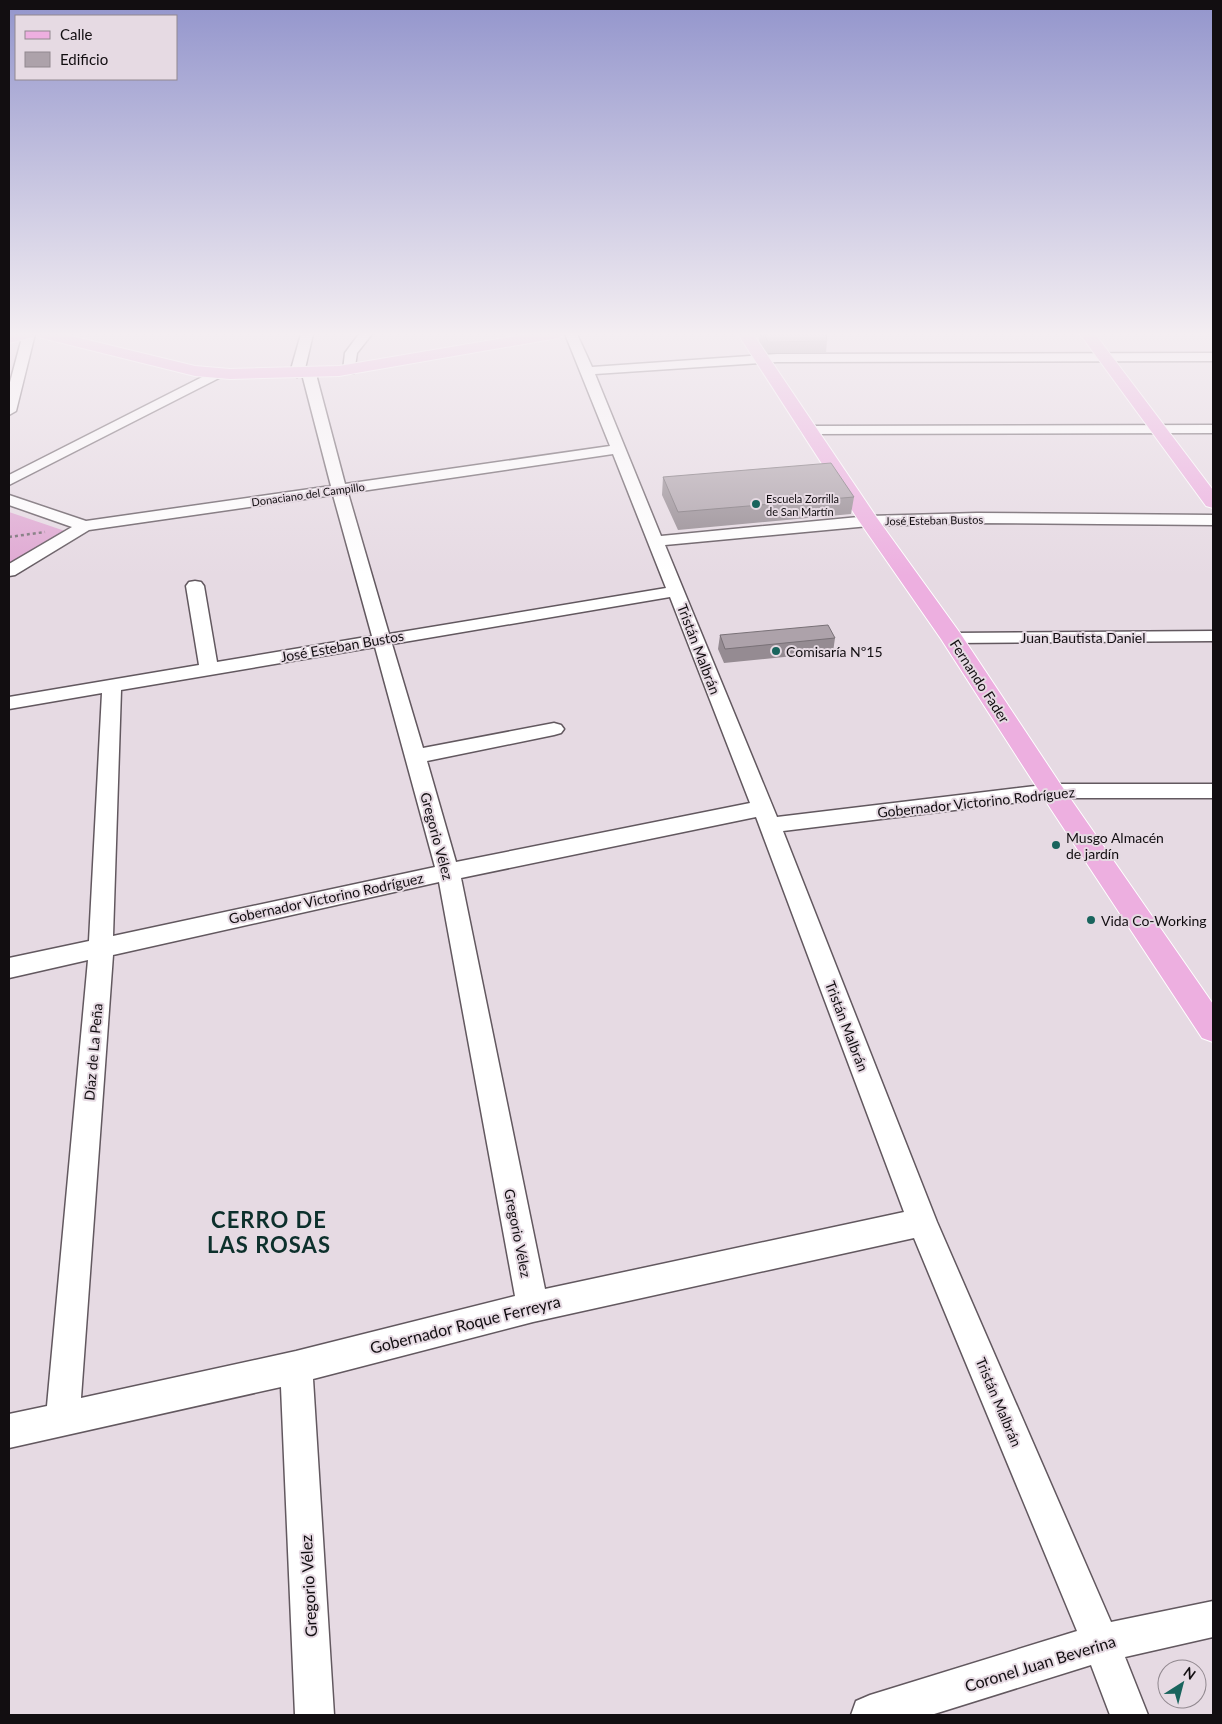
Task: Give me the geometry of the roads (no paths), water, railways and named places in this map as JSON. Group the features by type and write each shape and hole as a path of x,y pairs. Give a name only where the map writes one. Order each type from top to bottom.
{"main road":[{"name":"Fernando Fader","path":"798,414 869,521 952,638 1052,791 1213,1029"},
{"path":"1148,414 1213,502"}],"street":[{"path":"9,482 138,414"},
{"name":"Gregorio Vélez","path":"320,414 448,872 533,1307"},
{"name":"Tristán Malbrán","path":"604,414 766,816 922,1222 1101,1643 1129,1715"},
{"path":"808,430 1213,429"},
{"name":"Donaciano del Campillo","path":"9,571 85,526 618,449"},
{"path":"9,500 85,526"},
{"name":"José Esteban Bustos","path":"655,541 869,521 977,518 1213,520"},
{"path":"195,586 209,669"},
{"name":"José Esteban Bustos","path":"9,703 676,591"},
{"name":"Juan Bautista Daniel","path":"952,638 1213,636"},
{"name":"Díaz de La Peña","path":"63,1418 101,948 112,686"},
{"path":"416,756 554,729"},
{"name":"Gobernador Victorino Rodríguez","path":"9,968 448,872 766,816 1052,791 1213,790"},
{"name":"Gobernador Roque Ferreyra","path":"9,1431 296,1366 533,1307 922,1222"},
{"name":"Gregorio Vélez","path":"296,1366 315,1715"},
{"name":"Coronel Juan Beverina","path":"870,1715 1101,1643 1213,1619"}],"place":[{"name":"Escuela Zorrilla de San Martín","path":"756,504"},
{"name":"Comisaría Nº15","path":"776,651"},
{"name":"Musgo Almacén de jardín","path":"1056,845"},
{"name":"Vida Co-Working","path":"1091,920"}],"district":[{"name":"CERRO DE LAS ROSAS","path":"269,1232"}]}
